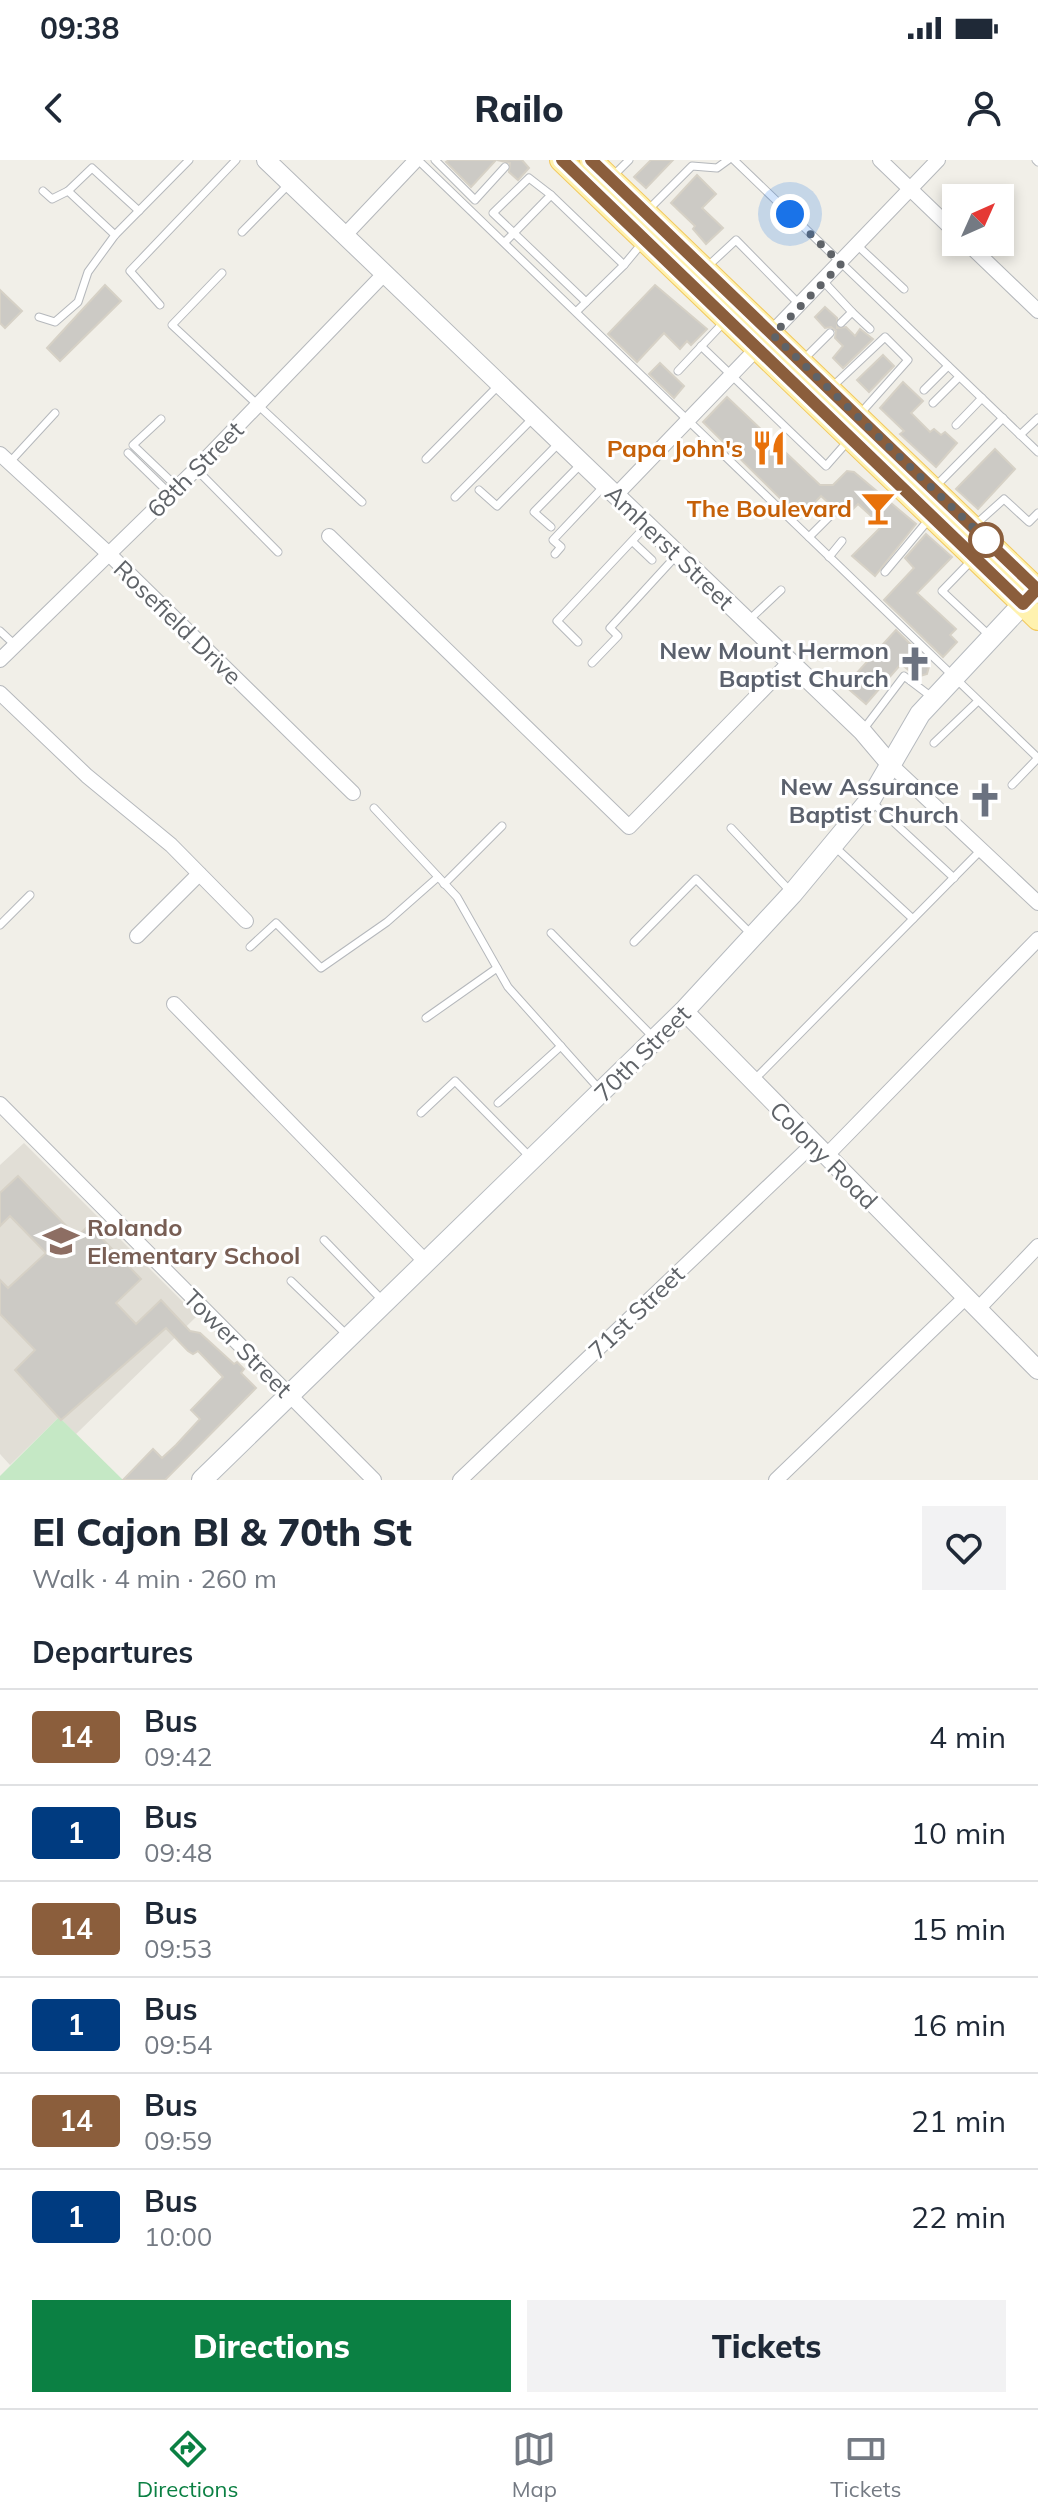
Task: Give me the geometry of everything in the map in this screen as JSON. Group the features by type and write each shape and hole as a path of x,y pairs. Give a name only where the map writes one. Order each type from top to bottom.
{"main road":[{"path":"561,160 726,319 801,362 973,528 1035,598"},
{"path":"591,160 704,269 850,440 975,558 1035,598"},
{"name":"70th Street","path":"202,1480 684,1011 834,846 870,800 920,714 933,698 991,637 1035,598"}],"street":[{"name":"Amherst Street","path":"266,160 862,731 890,764 980,851 1038,903"},
{"path":"345,235 417,160"},
{"path":"880,160 942,220"},
{"path":"611,490 765,342 938,160"},
{"path":"981,256 1038,311"},
{"name":"68th Street","path":"0,660 196,469 385,273"},
{"name":"Rosefield Drive","path":"4,459 109,554 353,793"},
{"path":"329,536 629,827 790,662"},
{"path":"0,693 87,776 171,845 246,921"},
{"path":"137,936 199,874"},
{"name":"71st Street","path":"460,1480 820,1150 1038,939"},
{"path":"174,1004 426,1262"},
{"name":"Colony Road","path":"684,1011 1038,1370"},
{"name":"Tower Street","path":"0,1104 374,1480"},
{"path":"776,1480 1038,1246"}],"lane":[{"path":"39,317 55,322 78,302 88,272 115,235 189,160"},
{"path":"160,305 130,271 236,160"},
{"path":"417,160 506,241 1037,756 1012,785"},
{"path":"435,160 475,200 505,167"},
{"path":"610,179 629,160"},
{"path":"646,213 692,166 717,168 731,160 1038,452"},
{"path":"43,191 52,199 68,191 92,168 139,211"},
{"path":"586,302 493,213 529,178 624,265"},
{"path":"242,232 290,182"},
{"path":"68,191 115,235"},
{"path":"506,241 551,195"},
{"path":"577,311 645,240"},
{"path":"704,269 736,240 801,305"},
{"path":"858,246 904,289"},
{"path":"222,273 172,325 362,502"},
{"path":"824,282 870,329"},
{"path":"841,323 852,312"},
{"path":"678,371 726,319"},
{"path":"801,362 830,333"},
{"path":"829,390 885,337 908,360 857,417"},
{"path":"701,346 826,466 850,440"},
{"path":"924,390 948,366"},
{"path":"933,403 959,377"},
{"path":"426,459 501,384"},
{"path":"956,425 982,398"},
{"path":"4,459 55,413"},
{"path":"455,497 534,416"},
{"path":"933,489 1003,418"},
{"path":"1020,435 1038,418"},
{"path":"161,419 133,445 174,490"},
{"path":"479,490 497,506 561,442"},
{"path":"128,453 174,490"},
{"path":"551,527 534,512 583,463"},
{"path":"196,469 278,552"},
{"path":"555,554 561,547 553,540 611,490"},
{"path":"973,528 1004,499 1029,522 1038,513"},
{"path":"809,537 834,512"},
{"path":"885,572 932,516"},
{"path":"578,642 557,621 647,525"},
{"path":"829,557 842,541"},
{"path":"633,542 652,560"},
{"path":"592,663 618,636 610,628 678,554"},
{"path":"975,558 942,591 991,637"},
{"path":"747,621 781,590"},
{"path":"0,631 15,645"},
{"path":"862,731 904,676 933,698"},
{"path":"934,743 978,701"},
{"path":"870,800 954,878"},
{"path":"374,808 457,897 508,987 603,1092"},
{"path":"250,947 276,923 321,968 441,881 502,826"},
{"path":"731,828 792,894"},
{"path":"834,846 913,919"},
{"path":"752,1082 980,851"},
{"path":"634,942 696,879 754,936"},
{"path":"0,925 30,895"},
{"path":"551,933 656,1039"},
{"path":"426,1018 497,968"},
{"path":"498,1103 561,1046"},
{"path":"421,1113 455,1081 533,1159"},
{"path":"324,1240 385,1303"},
{"path":"291,1281 349,1338"}],"shaded area":[{"name":"Rolando Elementary School","path":"24,1143 197,1316 76,1434 59,1417 10,1465 0,1454 0,1165"}],"green space":[{"path":"59,1417 123,1480 0,1480 0,1476"}],"building":[{"path":"496,160 471,187 446,162"},
{"path":"497,160 522,160 529,168 518,180 509,172 510,163"},
{"path":"651,160 673,160 646,188 634,177"},
{"path":"697,175 716,194 702,208 723,228 706,244 693,229 695,226 671,203"},
{"path":"105,285 121,301 60,361 47,348"},
{"path":"655,285 707,329 691,345 687,341 680,349 664,333 637,362 608,334"},
{"path":"0,290 22,311 5,328 0,323"},
{"path":"825,307 837,318 837,328 846,327 855,336 860,329 873,339 843,368 833,358 843,346 835,338 836,331 831,327 825,328 815,317"},
{"path":"883,355 894,366 869,392 857,380"},
{"path":"660,363 684,386 674,398 649,374"},
{"path":"903,382 923,401 911,413 930,432 934,429 941,435 945,432 957,443 936,467 900,434 904,431 880,408"},
{"path":"727,397 820,485 833,485 847,471 854,472 916,524 875,576 852,556 882,526 858,504 844,518 838,507 832,506 821,496 800,518 703,422"},
{"path":"995,449 1015,469 978,509 956,489"},
{"path":"926,534 952,557 917,593 956,629 950,635 957,642 943,657 884,600 914,568 905,558"},
{"path":"896,630 930,663 927,674 917,677 901,664 866,704 845,686"},
{"path":"18,1176 77,1237 89,1225 141,1279 116,1303 136,1324 161,1300 190,1331 200,1333 234,1364 237,1362 244,1369 241,1373 256,1388 165,1480 123,1480 153,1449 162,1458 176,1445 200,1419 191,1410 223,1377 198,1351 193,1354 188,1351 166,1328 61,1420 15,1370 35,1350 0,1314 0,1280 8,1288 46,1253 10,1216 0,1226 0,1193"}],"bus line":[{"name":"14","path":"562,160 1023,604 1037,589 591,160"}],"place":[{"name":"Papa John's","path":"769,448"},
{"name":"The Boulevard","path":"878,508"},
{"name":"New Mount Hermon Baptist Church","path":"915,664"},
{"name":"New Assurance Baptist Church","path":"985,800"},
{"name":"Rolando Elementary School","path":"61,1241"}],"route":[{"path":"790,214 841,264 773,335 986,540"}]}
